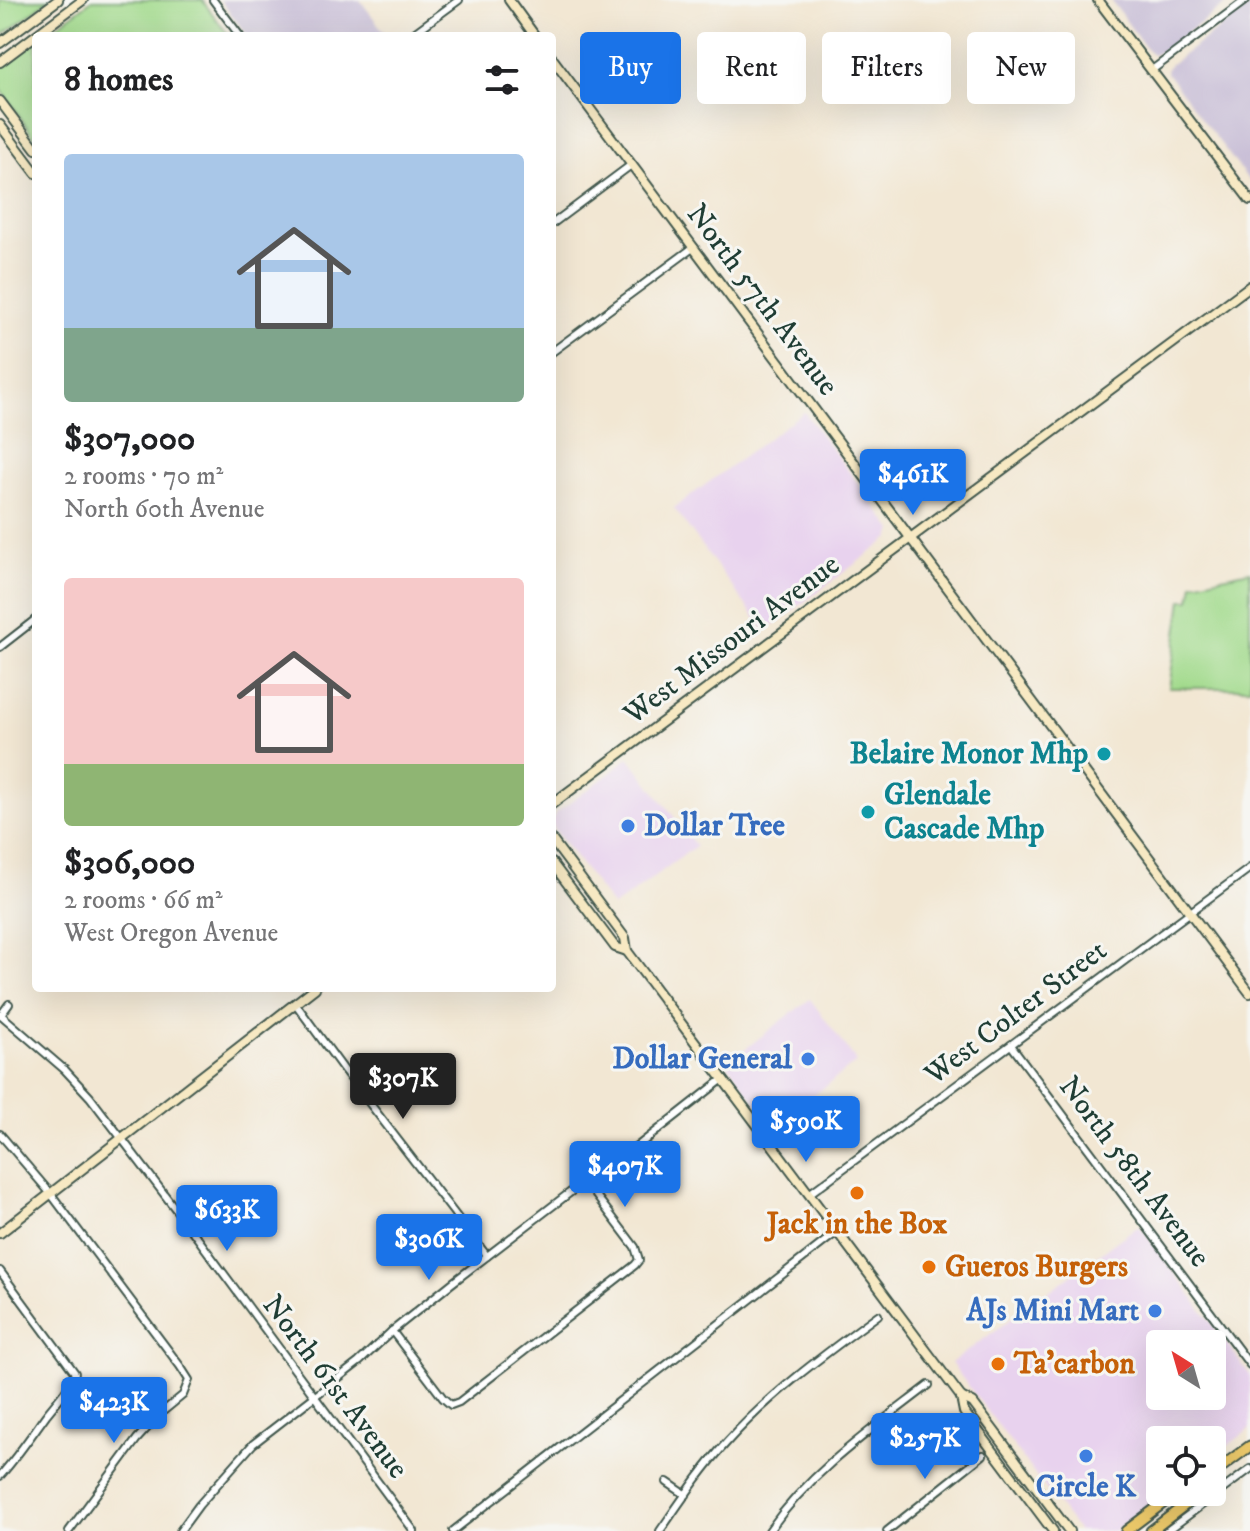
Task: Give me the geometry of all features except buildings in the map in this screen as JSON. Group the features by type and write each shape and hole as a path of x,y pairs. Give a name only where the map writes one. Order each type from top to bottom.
{"main road":[{"path":"1226,1463 1250,1446"},
{"path":"1126,1531 1159,1506"},
{"path":"1151,1531 1171,1522 1188,1506"}],"street":[{"path":"0,43 58,0"},
{"path":"40,32 83,0"},
{"path":"213,0 237,32"},
{"path":"415,32 459,0"},
{"path":"509,0 532,32"},
{"path":"1098,0 1250,200"},
{"path":"1152,70 1246,0"},
{"path":"0,62 32,38"},
{"name":"North 57th Avenue","path":"556,63 1250,993"},
{"path":"0,101 32,144"},
{"path":"0,125 32,168"},
{"path":"556,221 631,165"},
{"path":"556,349 694,247"},
{"name":"West Missouri Avenue","path":"556,801 1250,286"},
{"path":"0,647 32,622"},
{"path":"556,845 625,938 627,951 961,1397 964,1412 1053,1531"},
{"path":"556,868 615,947 627,951"},
{"name":"West Colter Street","path":"809,1194 1250,868"},
{"path":"0,1233 310,992"},
{"path":"295,1003 487,1256"},
{"name":"North 61st Avenue","path":"9,1004 1,1015 65,1070 90,1097 414,1531"},
{"name":"North 58th Avenue","path":"1011,1045 1250,1365"},
{"path":"180,1531 253,1444 359,1362 392,1331 487,1256 585,1181 630,1152 723,1079"},
{"path":"0,1134 51,1194 189,1380 183,1395 137,1439 69,1531"},
{"path":"392,1331 443,1398 451,1405 459,1402 639,1260 639,1254 585,1181"},
{"path":"453,1531 837,1232"},
{"path":"0,1271 75,1373 70,1385 0,1476"},
{"path":"660,1531 726,1442 758,1410 813,1363 878,1315"},
{"path":"769,1531 802,1489 825,1468 929,1385"},
{"path":"961,1397 973,1403 1069,1531"},
{"path":"887,1531 983,1455"},
{"path":"1167,1531 1171,1522 1250,1469"},
{"path":"667,1482 686,1495"}],"shaded area":[{"path":"220,0 360,0 384,32 245,32"},
{"path":"1111,0 1231,0 1166,49 1153,55"},
{"path":"1250,6 1250,182 1167,69"},
{"path":"804,412 893,530 890,538 765,631 674,508"},
{"path":"629,757 696,846 613,907 556,831 556,813"},
{"path":"810,999 857,1062 773,1127 727,1063"},
{"path":"1139,1225 1217,1330 1146,1330 1146,1410 1226,1410 1226,1343 1250,1375 1250,1429 1226,1447 1226,1426 1146,1426 1148,1506 1115,1531 1078,1531 951,1363"}],"green space":[{"path":"0,0 49,0 0,37"},
{"path":"92,0 202,0 226,32 48,32"},
{"path":"32,44 32,134 0,88 0,67"},
{"path":"1250,571 1250,688 1169,688 1182,600 1190,600 1193,583"}],"place":[{"name":"Belaire Monor Mhp","path":"1104,754"},
{"name":"Glendale Cascade Mhp","path":"868,812"},
{"name":"Dollar Tree","path":"628,826"},
{"name":"Dollar General","path":"808,1059"},
{"name":"Jack in the Box","path":"857,1193"},
{"name":"Gueros Burgers","path":"929,1267"},
{"name":"AJs Mini Mart","path":"1155,1311"},
{"name":"Ta'carbon","path":"998,1364"},
{"name":"Circle K","path":"1086,1456"}]}
